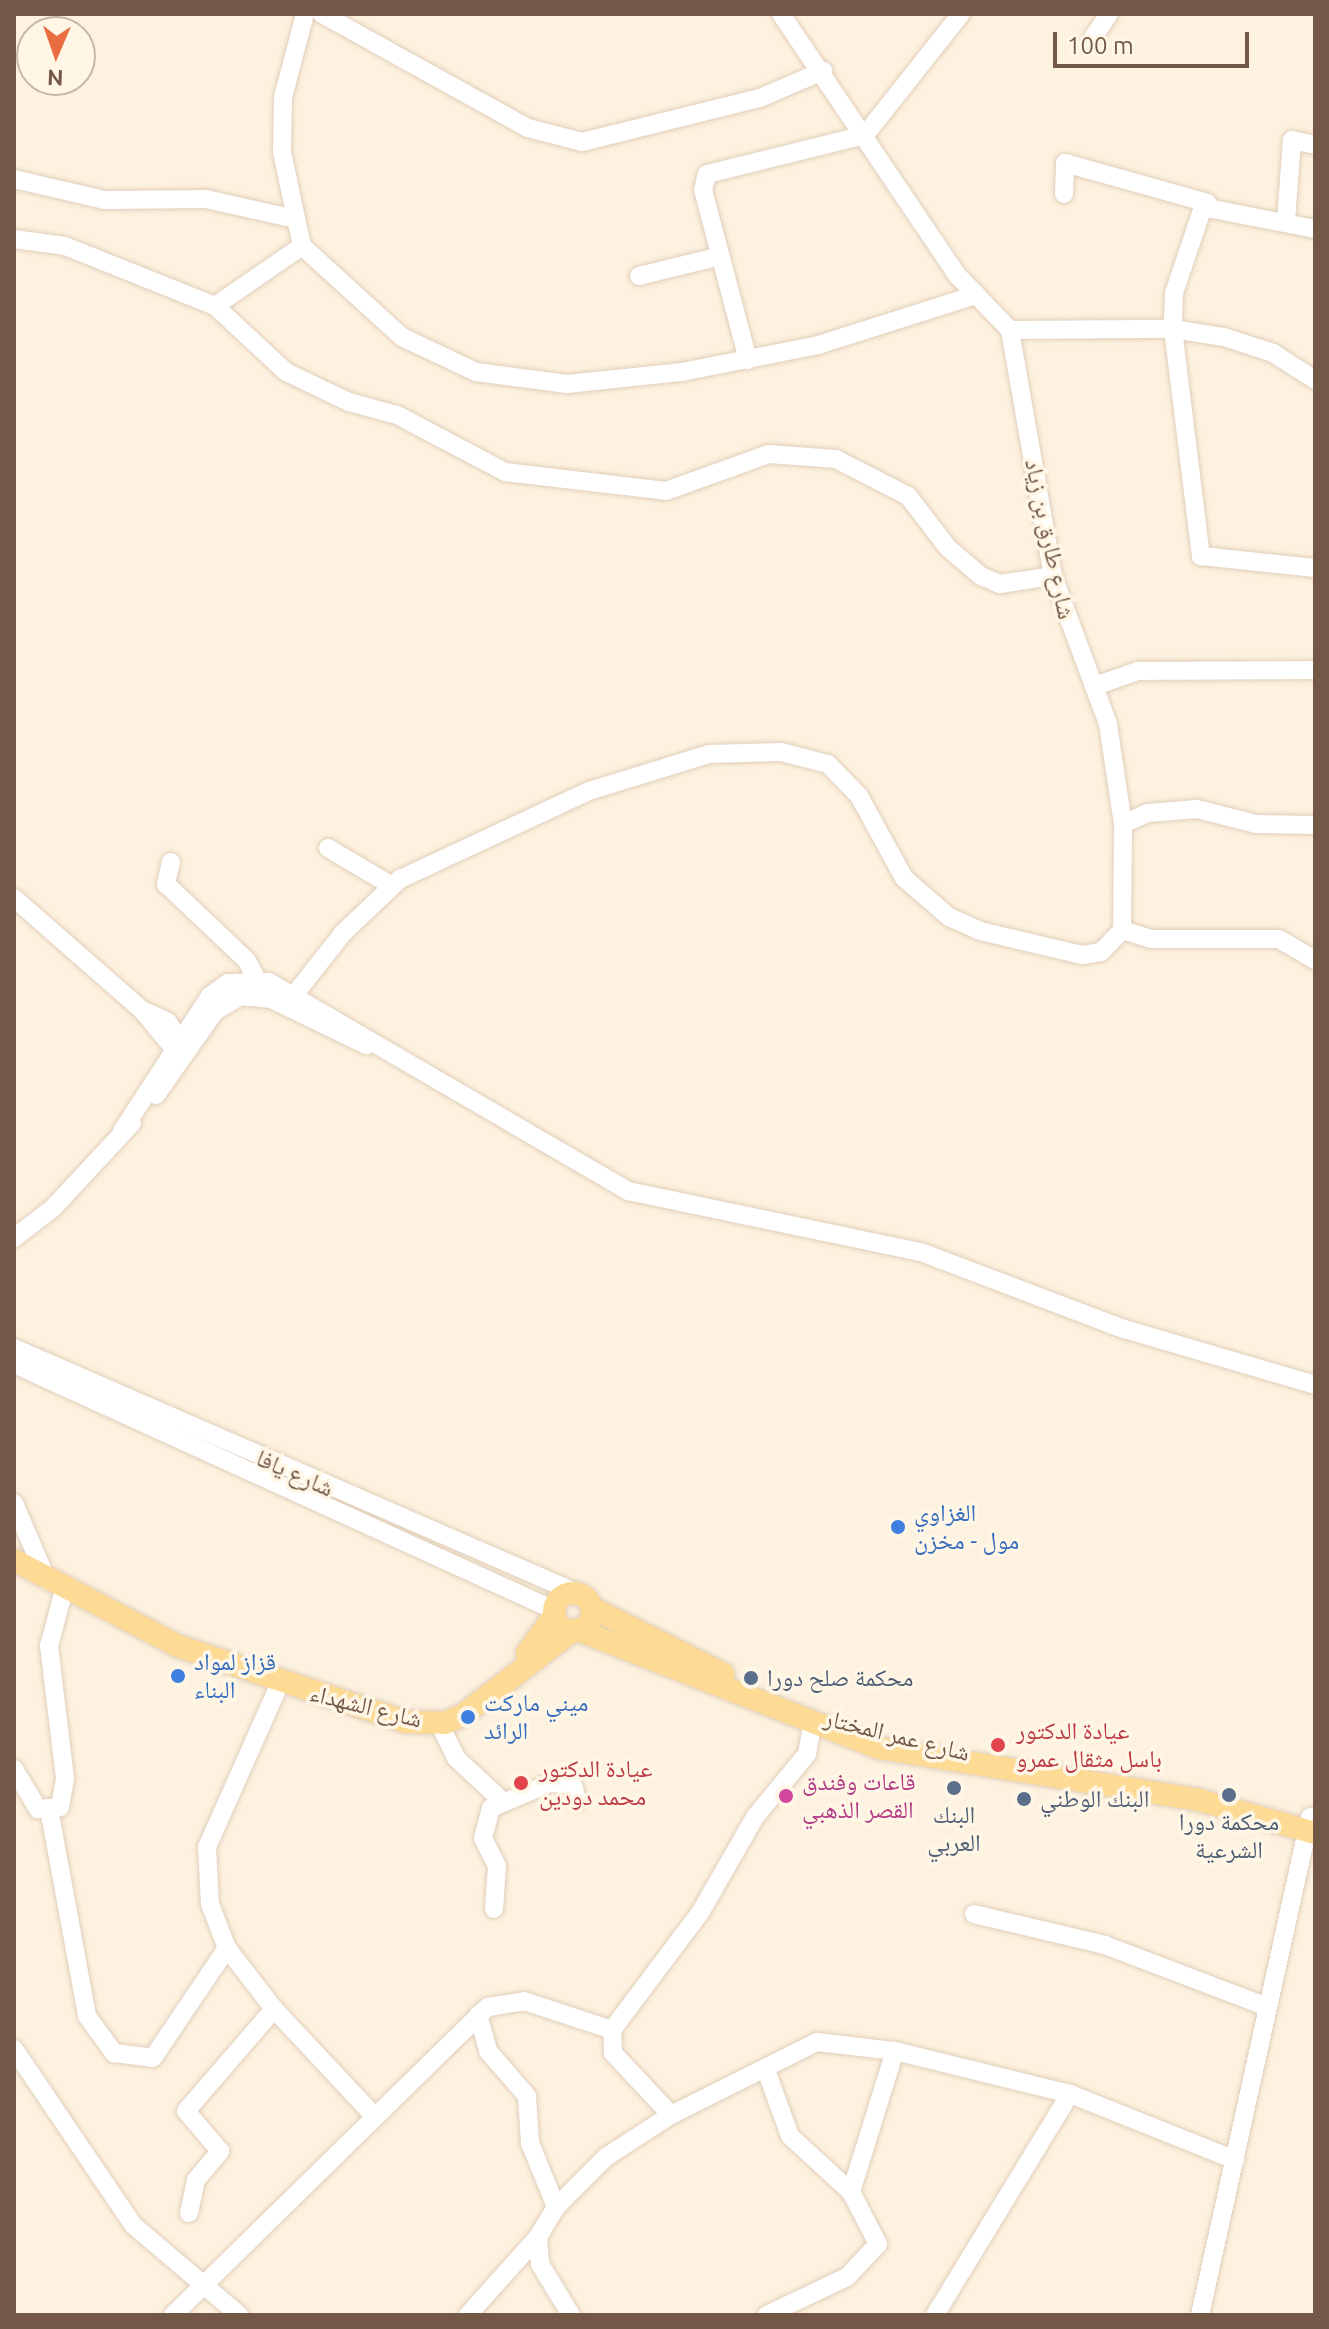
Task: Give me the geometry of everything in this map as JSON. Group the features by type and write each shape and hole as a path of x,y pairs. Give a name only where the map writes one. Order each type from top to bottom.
{"main road":[{"name":"شارع الشهداء","path":"14,1545 51,1577 178,1646 280,1683 406,1722 439,1723 490,1698 575,1630 584,1601 564,1594 536,1644 474,1696 423,1710 184,1637 51,1577 14,1560"},
{"name":"شارع عمر المختار","path":"584,1601 718,1672 868,1732 950,1753 1204,1788 1311,1825"},
{"name":"شارع عمر المختار","path":"554,1613 575,1630 812,1726 939,1762 1199,1800 1311,1825"}],"street":[{"path":"305,14 283,97 291,218 302,246 402,337 476,372 605,384 748,360 976,295"},
{"path":"322,14 528,128 582,142 760,98 823,71"},
{"path":"781,14 976,295 1010,330 1173,329 1255,346 1315,380"},
{"path":"748,360 703,190 707,174 865,135 961,14"},
{"path":"1092,39 1109,14"},
{"path":"1286,221 1292,140 1315,145"},
{"path":"1064,194 1065,163 1315,229"},
{"path":"14,179 105,200 206,199 291,218"},
{"path":"1208,203 1198,215 1174,293 1173,329 1201,556 1315,568"},
{"path":"14,239 65,246 215,306 286,372 397,415 500,470 666,491 769,454 836,459 908,496 948,548 981,576 1000,584 1053,576"},
{"path":"215,306 302,246"},
{"path":"639,276 721,256"},
{"name":"شارع طارق بن زياد","path":"1010,330 1053,576 1095,686 1123,824 1122,930"},
{"path":"1095,686 1138,671 1315,670"},
{"path":"299,1002 327,953 392,886 439,855 651,767 709,754 781,752 815,758 844,776 904,878 949,917 1082,955 1101,952 1122,930 1151,939 1237,934 1311,948"},
{"path":"1123,824 1148,813 1197,809 1256,824 1315,825"},
{"path":"328,848 392,886"},
{"path":"171,862 166,884 247,961 257,980 628,1191 921,1252 1124,1329 1315,1385"},
{"path":"14,898 181,1045"},
{"path":"14,1238 53,1208 122,1131 218,989 257,980"},
{"path":"181,1045 226,1001 258,995 299,1002"},
{"name":"شارع يافا","path":"14,1348 584,1601"},
{"name":"شارع يافا","path":"14,1364 554,1613"},
{"path":"14,1503 51,1577 49,1646 65,1778 60,1807 50,1814"},
{"path":"280,1683 207,1847 210,1904 227,1948 274,2009 374,2116"},
{"path":"439,1723 456,1758 500,1799"},
{"path":"671,2115 613,2053 612,2030 700,1913 755,1817 807,1754 812,1726"},
{"path":"14,1769 38,1809 50,1814"},
{"path":"494,1909 497,1866 483,1838 500,1799 550,1783 573,1785 577,1800"},
{"path":"50,1814 82,2005 114,2053 137,2061 160,2054 227,1948"},
{"path":"1200,2315 1267,2007 1311,1825"},
{"path":"974,1914 1105,1945 1267,2007"},
{"path":"173,2315 478,2015 524,2001 612,2030"},
{"path":"189,2213 196,2180 220,2151 186,2111 274,2009"},
{"path":"478,2015 488,2051 527,2096 530,2143 556,2207"},
{"path":"468,2315 538,2237 556,2207 606,2157 671,2115 817,2042 895,2051 1070,2094 1235,2160"},
{"path":"14,2049 133,2225 239,2315"},
{"path":"851,2192 895,2051"},
{"path":"766,2070 790,2136 851,2192 876,2236 875,2251 847,2277 767,2315"},
{"path":"935,2315 1070,2094"},
{"path":"538,2237 540,2264 571,2315"}],"place":[{"name":"الغزاوي مول - مخزن","path":"898,1527"},
{"name":"قزاز لمواد البناء","path":"178,1676"},
{"name":"محكمة صلح دورا","path":"751,1678"},
{"name":"ميني ماركت الرائد","path":"468,1717"},
{"name":"عيادة الدكتور باسل مثقال عمرو","path":"998,1745"},
{"name":"عيادة الدكتور محمد دودين","path":"521,1783"},
{"name":"البنك العربي","path":"954,1788"},
{"name":"محكمة دورا الشرعية","path":"1229,1795"},
{"name":"قاعات وفندق القصر الذهبي","path":"786,1796"},
{"name":"البنك الوطني","path":"1024,1799"}]}
